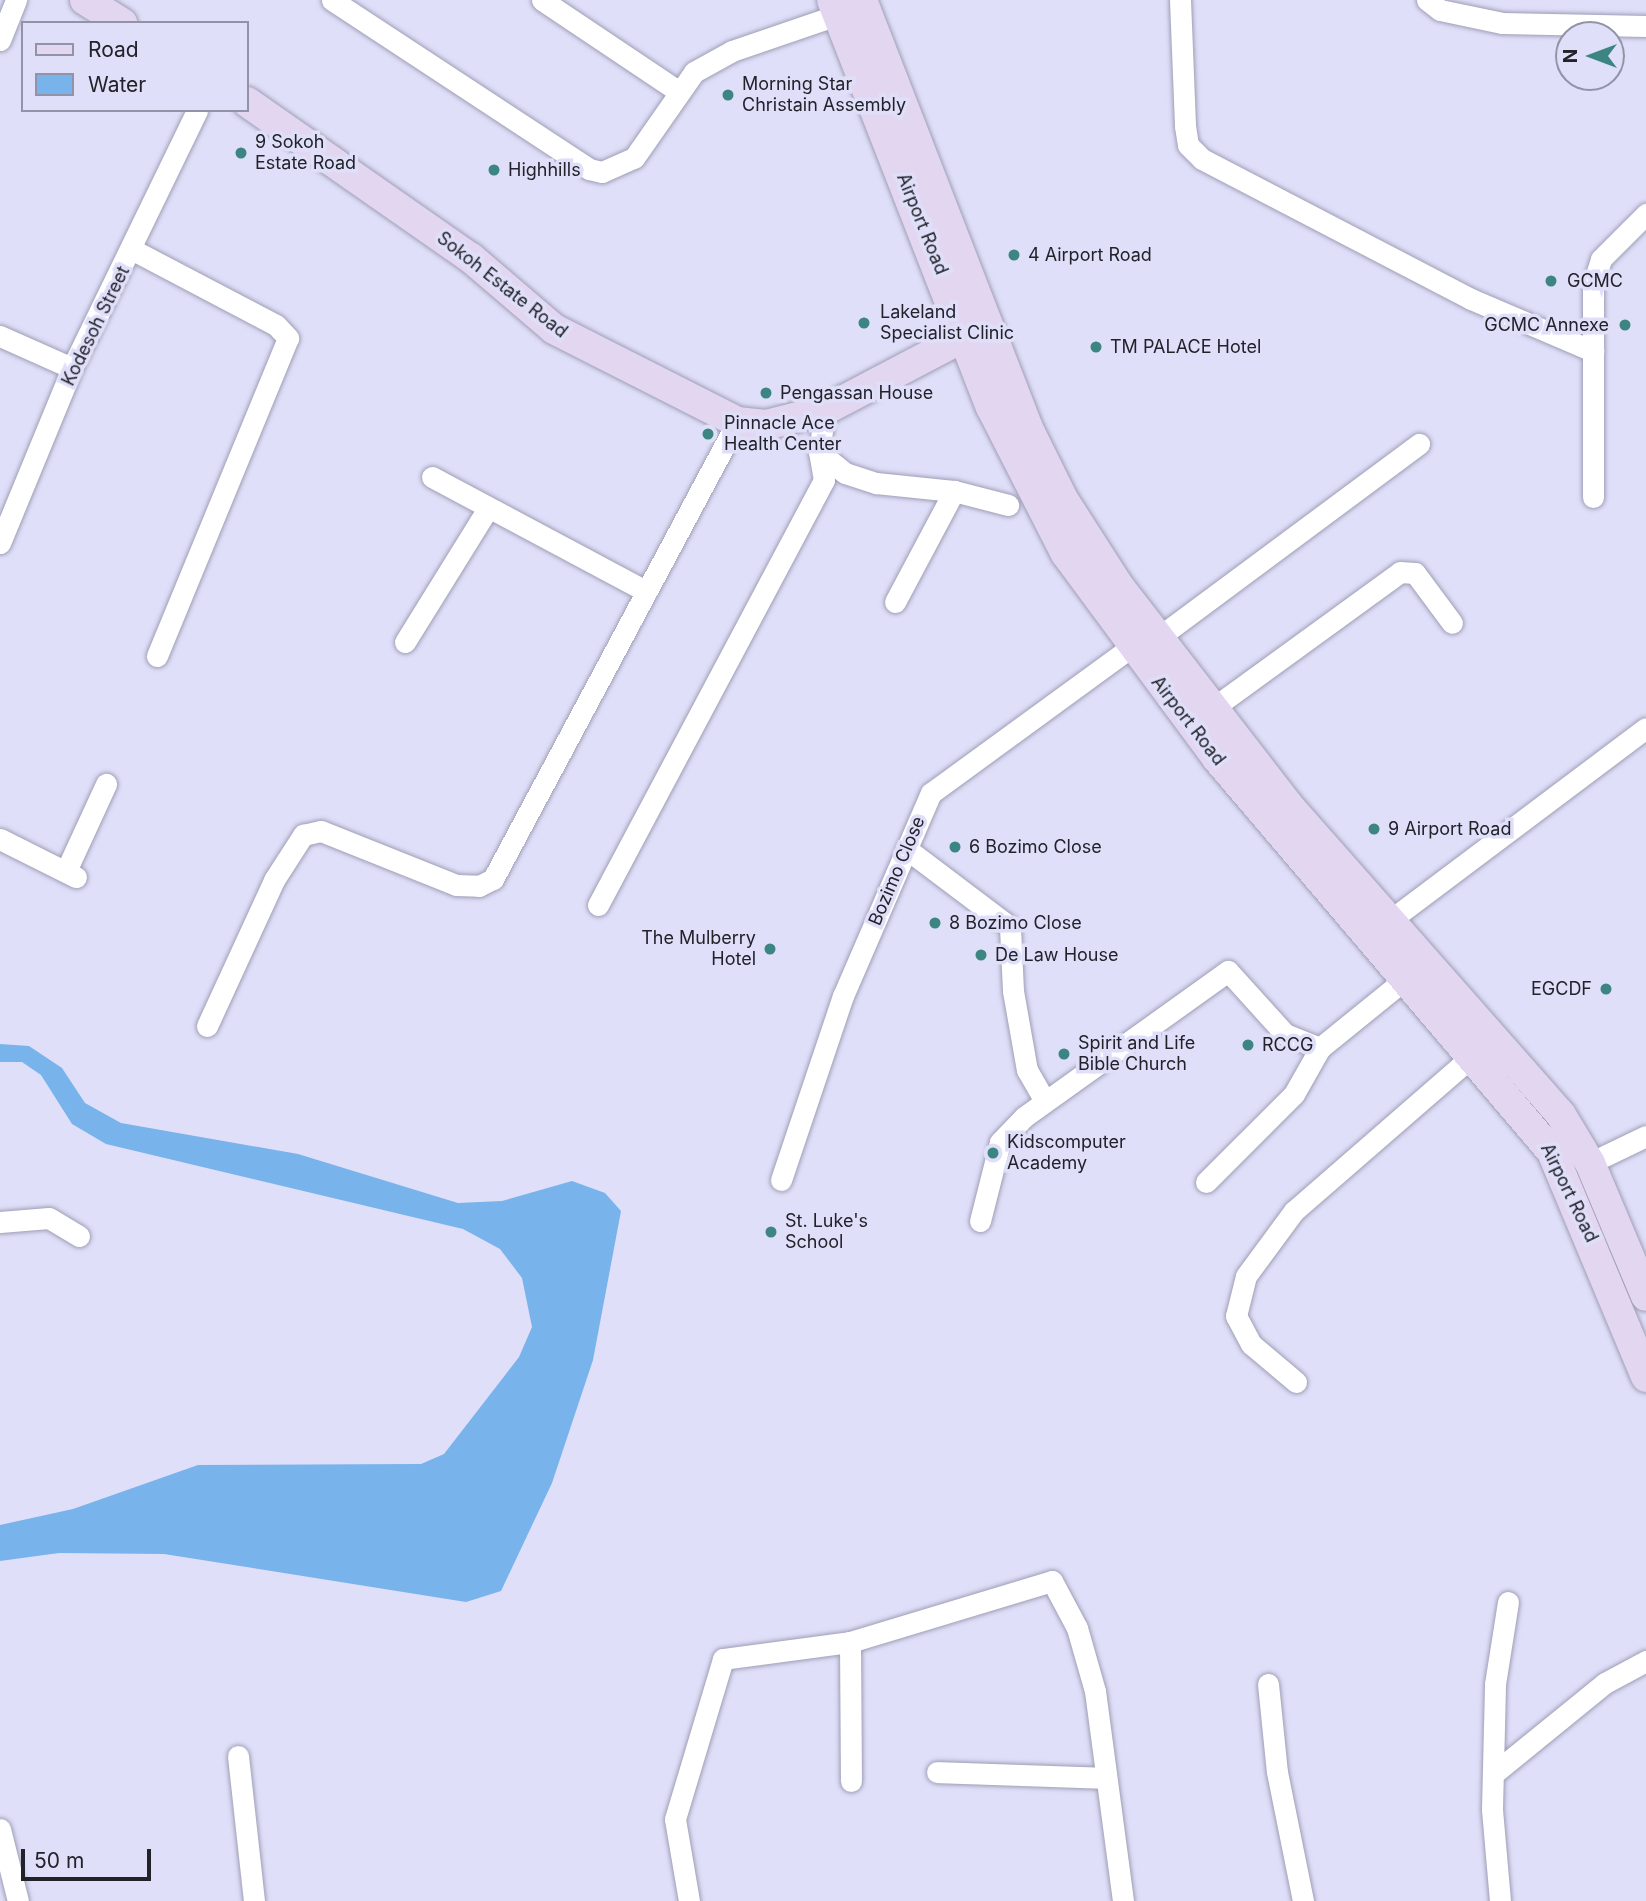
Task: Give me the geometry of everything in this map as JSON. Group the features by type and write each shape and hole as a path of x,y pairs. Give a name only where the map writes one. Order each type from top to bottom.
{"main road":[{"path":"85,0 119,21"},
{"name":"Airport Road","path":"844,5 966,336 1028,485 1130,648 1389,921 1560,1115 1590,1163 1646,1296"},
{"name":"Airport Road","path":"844,5 1028,428 1063,499 1159,637 1213,708 1226,748 1404,980 1552,1152 1646,1377"},
{"name":"Sokoh Estate Road","path":"248,103 471,258 554,329 737,422 766,425 825,410 966,336"}],"street":[{"path":"0,40 16,0"},
{"path":"332,0 589,169 618,168 634,158 678,91 694,72 732,51 844,5"},
{"path":"542,0 678,91"},
{"path":"1180,0 1185,126 1188,145 1202,159 1471,299 1593,351"},
{"path":"1427,0 1440,10 1502,23 1646,26"},
{"name":"Kodesoh Street","path":"0,543 72,368 133,250 196,112"},
{"path":"1593,497 1593,284 1601,259 1646,214"},
{"path":"133,250 276,325 288,338 157,656"},
{"path":"0,336 72,368"},
{"path":"598,905 824,480 819,452 825,410"},
{"path":"207,1026 274,880 303,835 321,831 456,885 493,879 644,590 737,422"},
{"path":"1159,637 1419,444"},
{"path":"819,452 845,473 876,483 954,491 1008,505"},
{"path":"432,477 644,590"},
{"path":"895,602 954,491"},
{"path":"405,642 488,508"},
{"path":"1213,708 1400,572 1415,573 1452,623"},
{"name":"Bozimo Close","path":"781,1180 843,996 931,793 1130,648"},
{"path":"1389,921 1646,728"},
{"path":"0,839 71,874 106,784"},
{"path":"908,850 1010,927 1013,991 1027,1070 1043,1098"},
{"path":"980,1221 1000,1142 1043,1098 1228,971 1286,1034 1320,1048"},
{"path":"1206,1182 1294,1094 1320,1048 1404,980"},
{"path":"1296,1382 1251,1345 1236,1316 1246,1276 1294,1211 1472,1056"},
{"path":"1590,1163 1646,1136"},
{"path":"0,1222 49,1218 79,1236"},
{"path":"689,1901 675,1819 723,1659 849,1642 1052,1581 1077,1628 1095,1690 1124,1901"},
{"path":"1500,1901 1493,1774 1495,1684 1508,1602"},
{"path":"849,1642 851,1781"},
{"path":"1493,1774 1605,1683 1646,1661"},
{"path":"1268,1684 1277,1772 1303,1901"},
{"path":"238,1756 254,1901"},
{"path":"937,1772 1106,1778"},
{"path":"0,1829 18,1901"}],"water":[{"path":"0,1044 29,1046 62,1068 85,1103 121,1123 298,1154 458,1203 502,1201 572,1181 605,1193 621,1211 593,1360 552,1483 501,1591 466,1602 164,1554 59,1553 0,1561 0,1525 73,1509 198,1465 421,1464 444,1454 519,1357 532,1327 522,1278 500,1249 463,1229 106,1144 72,1124 41,1075 22,1062 0,1062"}],"place":[{"name":"Morning Star Christain Assembly","path":"728,95"},
{"name":"9 Sokoh Estate Road","path":"241,153"},
{"name":"Highhills","path":"494,170"},
{"name":"4 Airport Road","path":"1014,255"},
{"name":"GCMC","path":"1551,281"},
{"name":"Lakeland Specialist Clinic","path":"864,323"},
{"name":"GCMC Annexe","path":"1625,325"},
{"name":"TM PALACE Hotel","path":"1096,347"},
{"name":"Pengassan House","path":"766,393"},
{"name":"Pinnacle Ace Health Center","path":"708,434"},
{"name":"9 Airport Road","path":"1374,829"},
{"name":"6 Bozimo Close","path":"955,847"},
{"name":"8 Bozimo Close","path":"935,923"},
{"name":"The Mulberry Hotel","path":"770,949"},
{"name":"De Law House","path":"981,955"},
{"name":"EGCDF","path":"1606,989"},
{"name":"RCCG","path":"1248,1045"},
{"name":"Spirit and Life Bible Church","path":"1064,1054"},
{"name":"Kidscomputer Academy","path":"993,1153"},
{"name":"St. Luke's School","path":"771,1232"}]}
